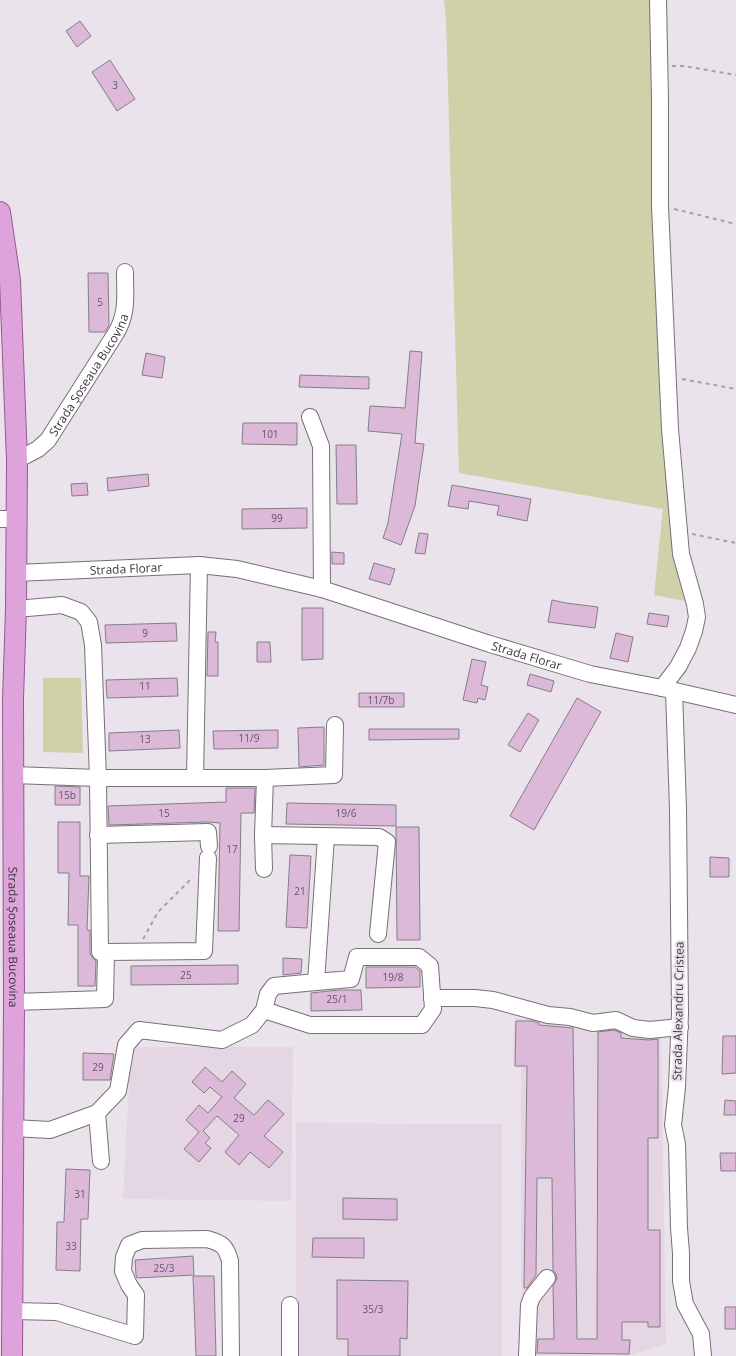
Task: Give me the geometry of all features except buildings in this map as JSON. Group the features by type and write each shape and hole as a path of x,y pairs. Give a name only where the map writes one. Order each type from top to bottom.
{"main road":[{"name":"Strada Șoseaua Bucovina","path":"0,212 17,460 8,519 16,573 16,609 6,700 13,775 12,1356"}],"street":[{"path":"658,0 660,206 670,429 681,554 697,618 688,648 668,690"},
{"name":"Strada Șoseaua Bucovina","path":"17,460 38,449 48,440 122,323 125,313 125,272"},
{"path":"310,418 321,446 322,589"},
{"path":"195,778 199,564"},
{"name":"Strada Florar","path":"16,573 199,564 237,568 322,589 490,644 584,672 736,705"},
{"path":"16,609 62,605 81,612 89,622 93,645 98,778 98,835 100,952 204,950 208,832 98,835"},
{"name":"Strada Alexandru Cristea","path":"668,690 678,809 680,1027 673,1124 677,1144 681,1281 686,1304 701,1334 703,1356"},
{"path":"13,775 98,778 265,778 334,775 335,724"},
{"path":"264,868 265,778"},
{"path":"263,836 379,838 387,842 378,934"},
{"path":"316,982 326,837"},
{"path":"14,1002 105,999 106,952"},
{"path":"13,1128 50,1130 97,1113 118,1091 126,1045 140,1030 222,1040 252,1025 264,1010 268,994 274,986 351,979 357,957 419,957 430,966 433,1009 422,1026 310,1025 264,1010"},
{"path":"432,998 493,1000 548,1015 593,1022 616,1020 633,1028 650,1030 680,1027"},
{"path":"97,1113 101,1160"},
{"path":"12,1311 57,1312 135,1336 136,1295 123,1271 124,1258 129,1246 142,1240 207,1239 218,1242 223,1246 228,1252 230,1261 231,1356"},
{"path":"527,1356 529,1305 532,1297 547,1278"},
{"path":"290,1305 290,1356"}],"path":[{"path":"660,66 684,66 736,75"},
{"path":"660,206 736,224"},
{"path":"668,376 736,389"},
{"path":"680,532 736,543"},
{"path":"136,952 158,912 188,882 208,856"}],"shaded area":[{"path":"514,1018 620,1025 661,1036 666,1344 630,1355 533,1356 521,1284 521,1069 513,1065"},
{"path":"131,1047 293,1047 291,1201 123,1199"},
{"path":"296,1123 502,1124 502,1356 296,1356"}],"green space":[{"path":"444,0 654,0 655,205 690,602 654,595 663,509 459,473"},
{"path":"43,678 81,678 83,753 43,752"}]}
